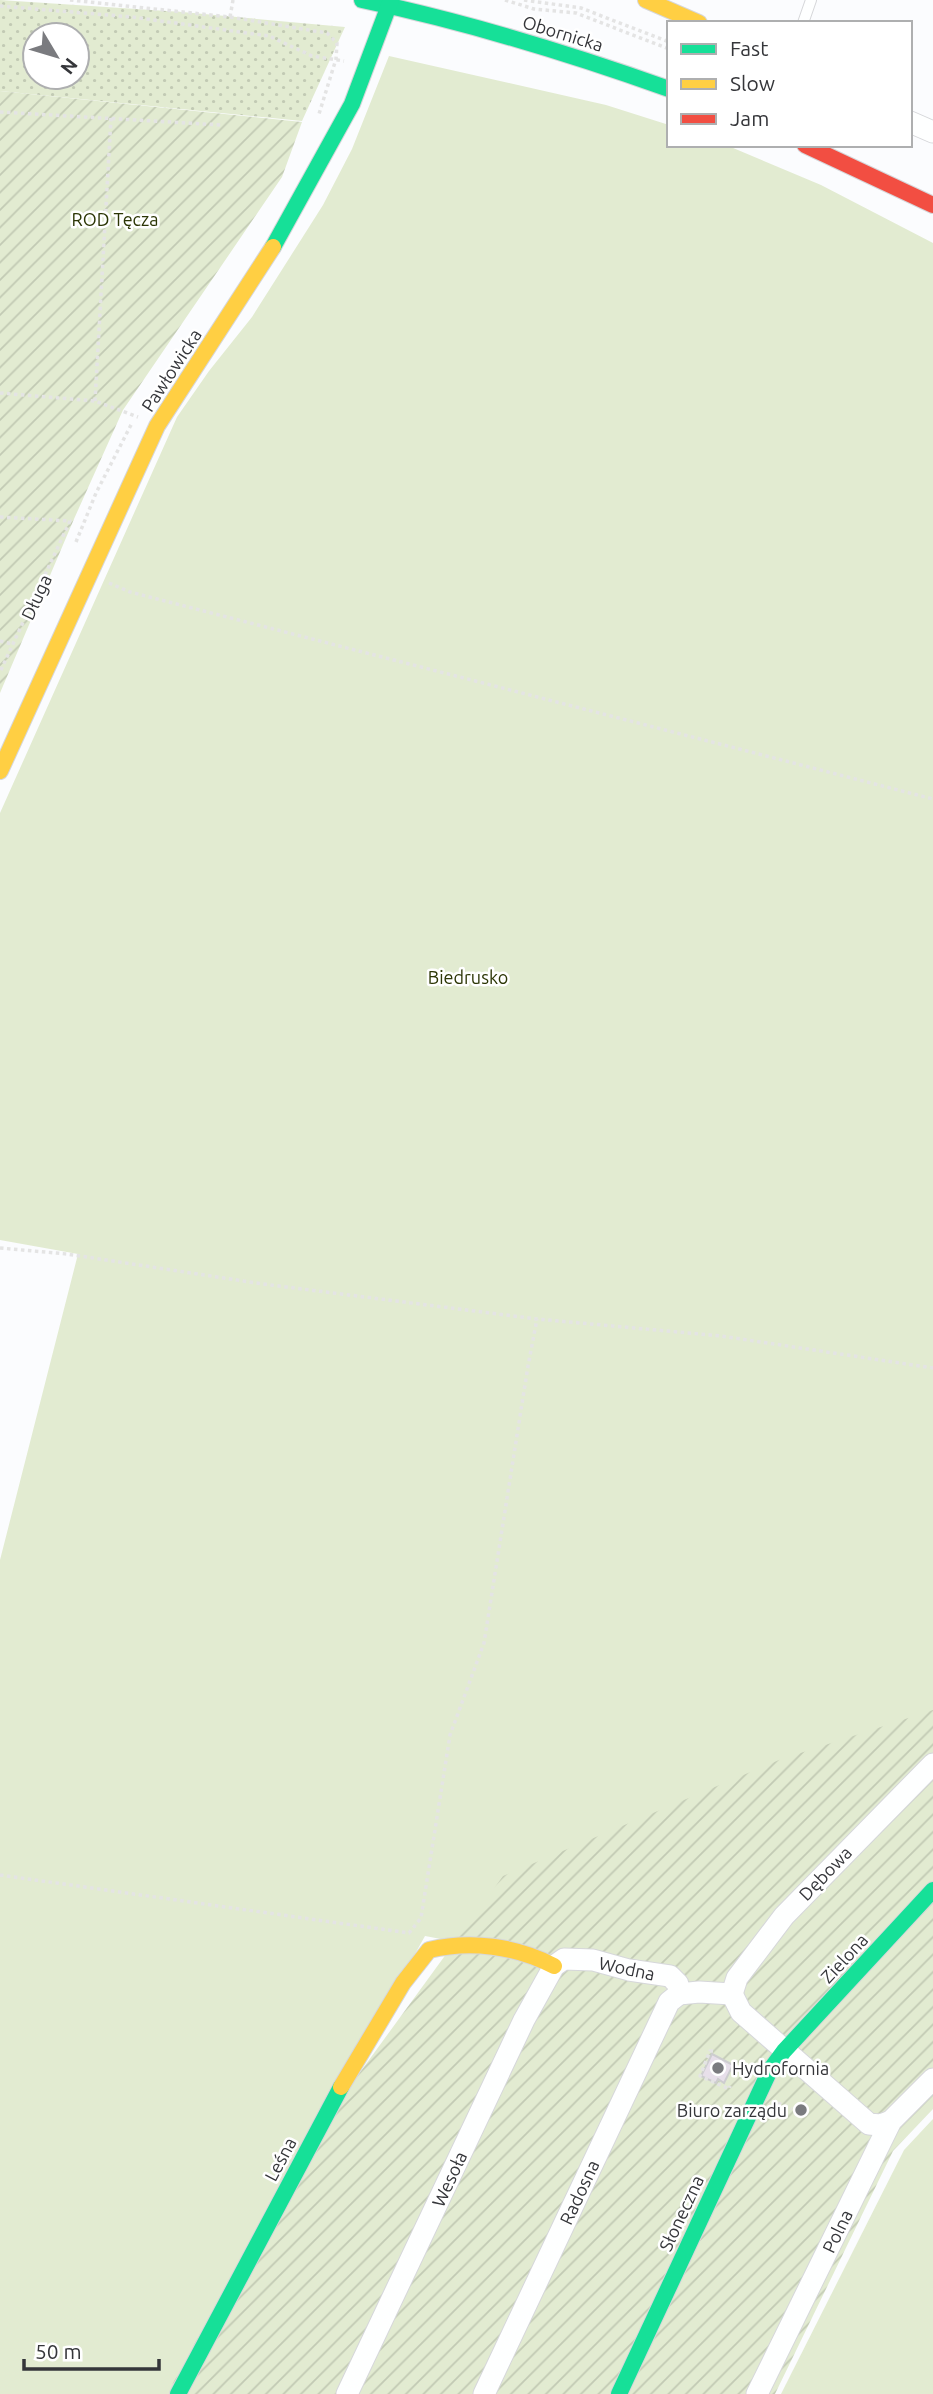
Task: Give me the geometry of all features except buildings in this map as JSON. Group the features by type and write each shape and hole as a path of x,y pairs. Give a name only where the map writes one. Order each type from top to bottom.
{"street":[{"name":"Obornicka","path":"362,0 390,3 495,32 667,88"},
{"path":"646,0 694,21"},
{"name":"Pawłowicka","path":"0,771 157,426 285,228 330,147 367,67 390,3"},
{"path":"912,123 933,132"},
{"path":"809,147 933,205"},
{"name":"Dębowa","path":"732,1994 737,1978 784,1916 933,1764"},
{"name":"Zielona","path":"784,2051 933,1890"},
{"name":"Leśna","path":"178,2394 338,2092 403,1983 429,1950 458,1944 495,1948 542,1958 554,1966"},
{"name":"Wodna","path":"554,1966 564,1959 593,1960 629,1970 670,1976 678,1984 679,1994"},
{"name":"Wesoła","path":"347,2394 524,2020 554,1966"},
{"path":"679,1994 732,1994 741,2012 869,2124 880,2125 891,2121"},
{"name":"Radosna","path":"484,2394 636,2068 669,2002 679,1994"},
{"name":"Słoneczna","path":"618,2394 765,2078 784,2051"},
{"name":"Polna","path":"757,2394 891,2121 933,2079"}],"lane":[{"path":"804,21 811,0"}],"path":[{"path":"70,0 230,17 327,33 337,43 336,59 320,113 314,124"},
{"path":"230,17 233,0"},
{"path":"505,0 534,9 576,13 667,48"},
{"path":"524,0 581,8 667,41"},
{"path":"0,6 132,17 269,36 312,56 367,67"},
{"path":"0,112 221,125"},
{"path":"95,401 111,118"},
{"path":"0,393 95,401 157,426"},
{"name":"Długa","path":"0,517 70,521 0,672"},
{"path":"88,575 130,592 933,799"},
{"path":"0,641 12,644"},
{"path":"0,1248 67,1254 263,1284 537,1319 721,1336 933,1368"},
{"path":"0,1875 409,1933 421,1918 450,1735 484,1643 537,1319"},
{"path":"713,2051 710,2051 700,2076 729,2089 730,2085"}],"green space":[{"path":"0,0 182,12 345,27 302,121 0,91"},
{"name":"Biedrusko","path":"389,56 606,105 667,124 667,147 731,147 821,185 933,243 933,1810 759,1999 425,1936 168,2394 0,2394 0,1560 78,1254 0,1240 0,813 177,417 252,317 323,205 352,149"},
{"name":"ROD Tęcza","path":"0,91 302,122 282,177 123,410 0,693"},
{"path":"933,1710 933,2109 893,2151 775,2394 167,2394 291,2167 503,1876 779,1760"},
{"path":"933,2119 933,2394 781,2394 904,2150"}],"traffic: fast":[{"path":"362,0 517,39 667,88"},
{"path":"273,247 352,104 391,0"},
{"path":"619,2394 770,2070 784,2051 933,1890"},
{"path":"178,2394 341,2087"}],"traffic: slow":[{"path":"646,0 694,21"},
{"path":"0,771 157,426 273,247"},
{"path":"341,2087 403,1983 429,1950 460,1945 493,1947 524,1954 554,1966"}],"traffic: jam":[{"path":"809,147 933,205"}],"place":[{"name":"Hydrofornia","path":"718,2068"},
{"name":"Biuro zarządu","path":"801,2110"}]}
